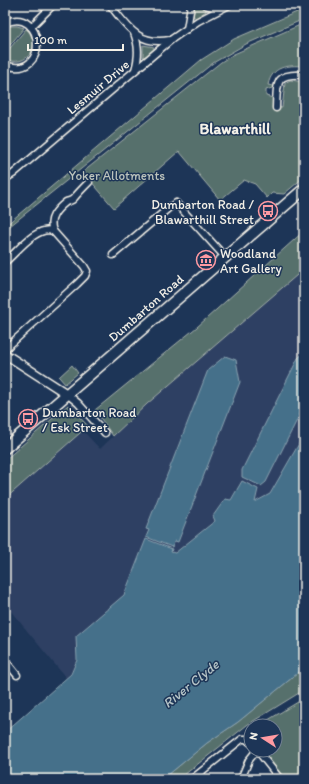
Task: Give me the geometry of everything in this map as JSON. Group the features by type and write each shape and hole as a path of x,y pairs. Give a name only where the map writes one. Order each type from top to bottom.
{"main road":[{"name":"Dumbarton Road","path":"5,448 304,189"}],"street":[{"path":"31,27 53,5"},
{"path":"110,5 134,33 142,38 154,41 172,39"},
{"path":"186,29 191,5"},
{"path":"205,5 220,9"},
{"name":"Lesmuir Drive","path":"5,179 13,174 172,39 186,29 229,5"},
{"path":"5,23 14,21 31,27 38,39 38,45 34,57 24,65 18,67 5,65"},
{"path":"134,33 139,53 134,71"},
{"path":"276,108 276,87 280,79 288,74 304,75"},
{"path":"5,349 85,276 86,271 84,266 53,231 51,223 53,215 66,203 73,200 89,182"},
{"path":"113,255 176,203 225,257"},
{"path":"5,262 17,248 39,232 47,230 53,231"},
{"path":"5,354 67,394 78,403 105,433"},
{"path":"5,660 17,674"},
{"path":"192,779 243,739"},
{"path":"241,779 251,758"},
{"path":"263,758 280,779"}],"shaded area":[{"path":"304,269 304,430 302,434 304,435 270,494 256,502 254,500 258,489 241,483 231,500 225,499 213,516 215,521 175,554 171,552 172,549 146,539 124,595 77,640 76,664 67,679 5,604 5,499 83,431 100,449 147,404"}],"green space":[{"path":"195,5 206,9 206,11 196,18 193,16"},
{"path":"304,9 304,19 246,44 213,63 5,230 5,226 201,60 234,39"},
{"name":"Yoker Allotments","path":"300,25 304,26 304,66 292,66 277,70 270,79 268,85 273,86 272,88 266,90 266,96 273,98 273,107 282,108 285,83 290,80 304,82 304,177 284,194 272,193 267,198 255,184 244,180 220,200 179,151 114,208 83,172 221,62 234,54"},
{"path":"11,26 24,28 5,51 5,29"},
{"path":"26,29 31,35 33,41 33,48 30,53 26,58 20,61 5,59 5,54"},
{"path":"143,45 154,47 154,49 143,57"},
{"path":"304,231 304,269 147,404 113,436 95,410 197,327"},
{"path":"72,365 78,373 65,384 59,377"},
{"path":"68,405 88,426 5,499 5,460"},
{"path":"304,668 304,779 285,779 268,758 283,758 283,718 271,718 303,699 299,693 258,718 243,718 243,728 179,779 163,779 207,743 238,722"}],"water":[{"path":"304,353 304,406 266,482 261,486 242,477 242,470 298,358"},
{"path":"225,356 236,360 240,382 178,542 175,541 172,547 146,537 149,530 146,529 208,370"},
{"name":"River Clyde","path":"304,435 304,668 238,722 207,743 163,779 5,779 5,732 71,674 77,660 76,636 124,595 146,539 172,549 171,552 175,553 215,521 213,516 225,499 231,500 242,481 258,489 255,502 270,494"}],"place":[{"name":"Dumbarton Road / Blawarthill Street","path":"268,211"},
{"name":"Woodland Art Gallery","path":"206,260"},
{"name":"Dumbarton Road / Esk Street","path":"28,419"}],"district":[{"name":"Blawarthill","path":"235,129"}]}
